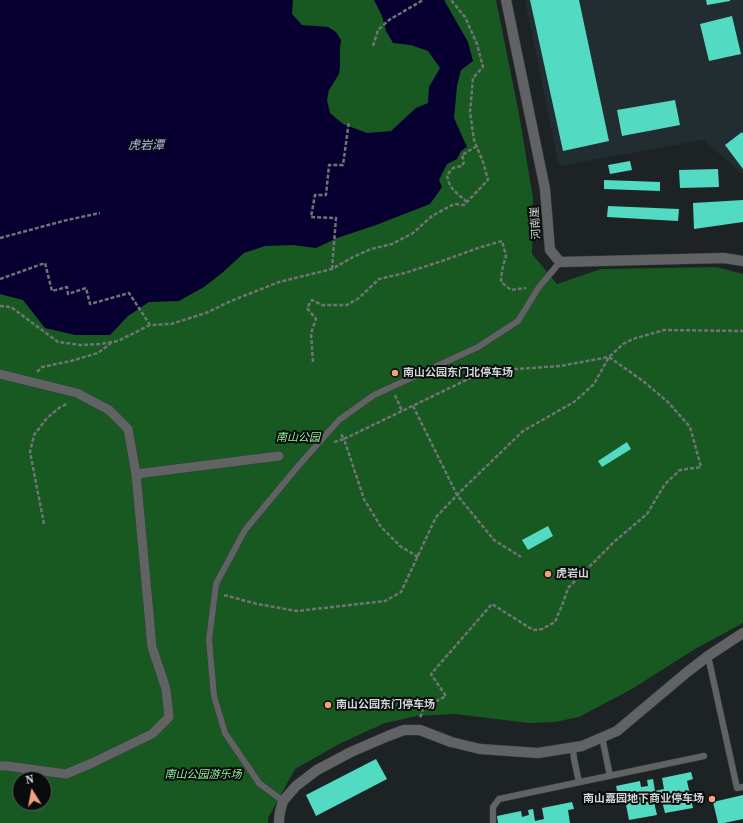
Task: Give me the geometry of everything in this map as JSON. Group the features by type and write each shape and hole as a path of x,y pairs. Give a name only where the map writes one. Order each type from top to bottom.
{"street":[{"name":"河南崖","path":"506,0 545,189 550,250 560,262"},
{"path":"560,262 724,258 743,262"},
{"path":"0,374 77,393 109,410 128,429 136,474 152,647 166,689 169,717 152,734 66,774 0,766"},
{"path":"136,474 279,456"},
{"path":"278,822 283,801 296,786 317,770 351,752 404,730 420,730 451,742 480,749 538,753 582,746 602,738 616,731 708,656 743,633"}],"lane":[{"path":"283,801 259,783 225,733 214,696 209,640 216,584 245,530 339,420 374,395 478,347 518,321 539,287 560,262"},
{"path":"708,656 737,788 743,787"},
{"path":"602,738 610,776"},
{"path":"573,748 574,759 580,782"},
{"path":"493,823 493,807 499,799 704,756"}],"path":[{"path":"373,46 378,30 389,20 423,0"},
{"path":"0,306 11,308 58,342 81,345 118,341 150,325 171,324 206,312 279,282 332,269 371,249 392,244 413,233 432,216 454,204 464,205 488,180 483,162 474,140 470,112 473,78 483,67 477,44 466,17 451,0"},
{"path":"332,269 336,218 311,217 315,195 326,195 329,165 343,165 349,121"},
{"path":"467,202 448,183 447,176 453,168 462,166 464,162 462,154 477,146"},
{"path":"0,238 67,220 100,213"},
{"path":"313,362 311,333 316,319 307,308 312,300 322,305 347,305 359,298 379,279 404,273 502,241 506,256 502,270 501,282 511,290 539,287"},
{"path":"0,278 45,264 52,291 67,287 68,294 86,288 90,304 129,293 150,325"},
{"path":"215,593 257,604 297,611 385,601 401,592 436,516 523,431 574,402 594,384 608,357 623,344 633,339 664,330 743,331"},
{"path":"28,381 42,367 71,361 98,353 112,342"},
{"path":"418,557 400,546 381,527 364,499 344,439 489,369 560,366 608,357 644,380 668,402 690,427 701,467 680,470 665,484 647,514 615,541 568,588 555,622 542,630 532,630 492,604 430,674 446,696 423,708 420,720"},
{"path":"391,387 402,411"},
{"path":"44,524 30,452 34,436 47,418 58,408 70,402 90,400"},
{"path":"413,406 457,495 494,540 521,557"}],"shaded area":[{"path":"525,0 743,0 743,174 703,140 559,166"}],"green space":[{"name":"南山公园","path":"0,0 496,0 519,114 533,198 532,254 557,284 601,269 716,267 743,274 743,623 695,649 632,689 579,717 555,722 529,723 455,714 417,716 385,723 339,744 295,769 268,818 268,823 0,823"}],"water":[{"name":"虎岩潭","path":"0,0 293,0 292,14 302,25 328,27 336,32 341,40 339,74 329,90 327,100 330,113 343,124 367,133 391,131 416,108 428,103 429,87 440,68 428,51 411,45 393,43 386,31 382,16 374,0 444,0 468,42 473,61 461,70 457,86 454,118 467,147 461,151 457,159 447,164 439,180 442,187 430,204 337,238 316,248 293,245 265,246 244,253 204,287 179,301 149,302 128,316 110,335 75,335 45,328 23,300 0,294"}],"building":[{"path":"530,0 579,0 609,141 563,151"},
{"path":"706,0 730,0 730,1 707,5"},
{"path":"732,16 741,54 709,61 700,24"},
{"path":"675,100 680,125 622,136 617,110"},
{"path":"742,132 743,134 743,169 725,145"},
{"path":"630,161 632,170 610,174 608,165"},
{"path":"718,169 719,187 680,188 679,170"},
{"path":"604,180 660,182 660,191 604,189"},
{"path":"743,200 743,222 694,229 693,203"},
{"path":"608,206 679,209 678,221 607,217"},
{"path":"627,442 631,449 602,467 598,461"},
{"path":"548,526 553,536 528,550 522,540"},
{"path":"376,759 387,779 316,816 306,795"},
{"path":"691,772 693,779 687,781 693,808 665,813 662,801 654,802 657,815 629,820 624,794 618,795 616,786 640,781 641,787 648,786 647,780 653,779 655,791 664,789 662,778"},
{"path":"743,795 743,819 718,823 713,802"},
{"path":"572,802 574,809 568,810 570,823 498,823 497,816 521,811 522,817 529,815 528,810 533,809 535,821 544,819 542,808"}],"place":[{"name":"南山公园东门北停车场","path":"395,373"},
{"name":"虎岩山","path":"548,574"},
{"name":"南山公园东门停车场","path":"328,705"},
{"name":"南山嘉园地下商业停车场","path":"712,799"}],"park label":[{"name":"南山公园游乐场","path":"203,775"}]}
